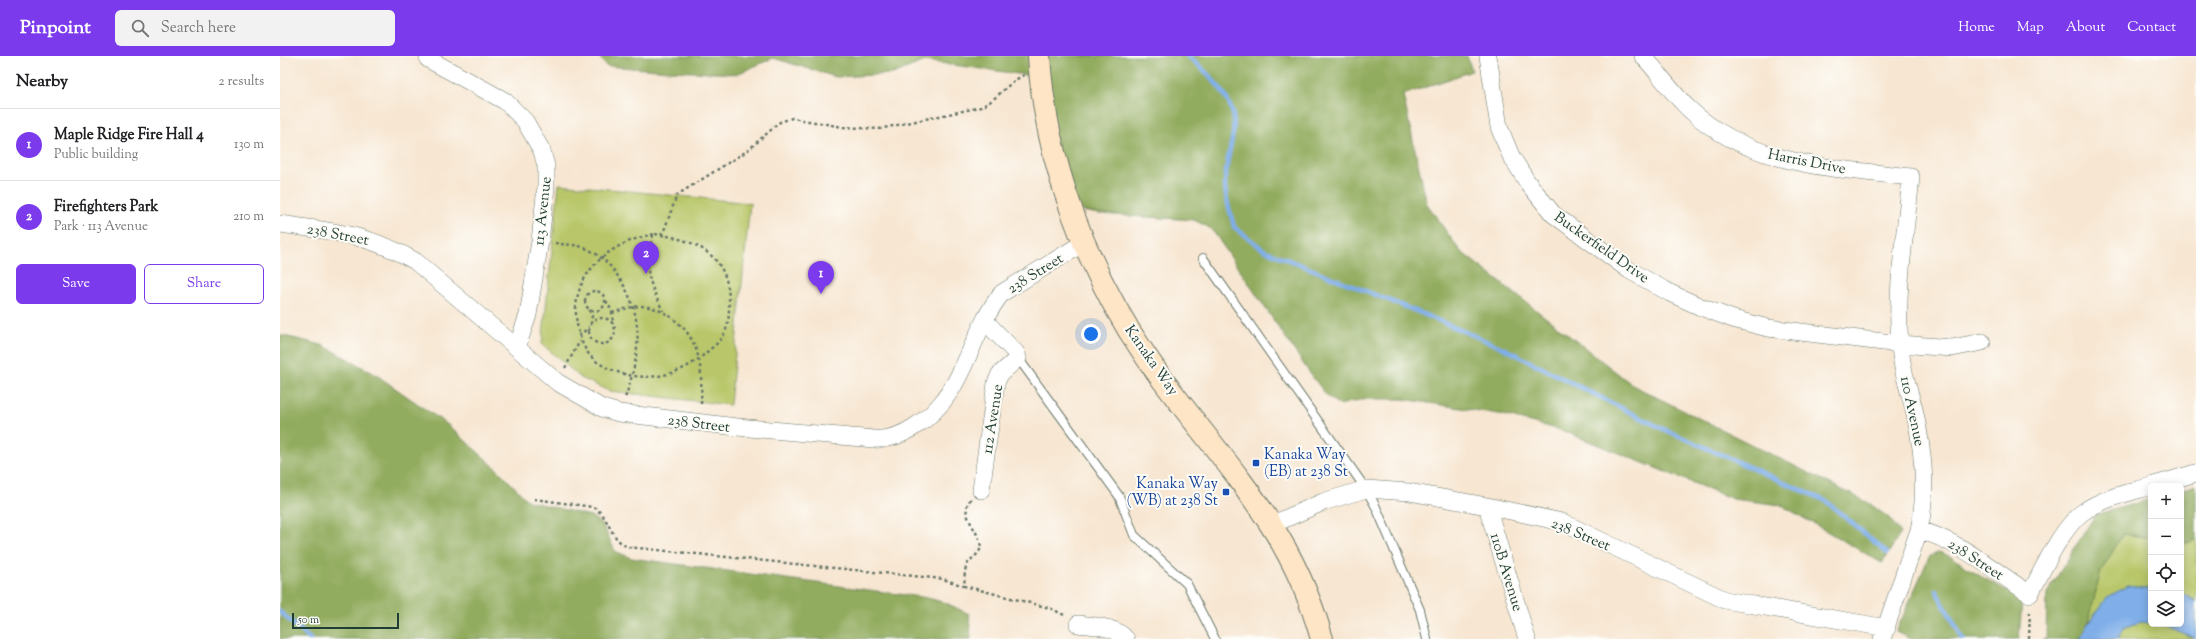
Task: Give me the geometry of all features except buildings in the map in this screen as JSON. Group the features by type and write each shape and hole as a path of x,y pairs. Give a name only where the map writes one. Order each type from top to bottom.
{"main road":[{"name":"Kanaka Way","path":"1039,64 1046,118 1054,157 1070,209 1114,305 1146,357 1237,476 1271,526 1306,593 1322,639"}],"street":[{"name":"Buckerfield Drive","path":"1488,56 1498,127 1511,156 1528,183 1553,214 1629,270 1670,293 1733,319 1768,328 1900,344 1952,348 1982,342"},
{"name":"Harris Drive","path":"1643,56 1689,109 1739,143 1764,154 1790,162 1911,177"},
{"name":"113 Avenue","path":"428,60 505,101 517,111 537,138 546,166 546,187 540,241 528,315 517,347"},
{"name":"110 Avenue","path":"1885,633 1924,511 1925,488 1920,436 1907,385 1900,344 1900,295 1911,177"},
{"name":"238 Street","path":"280,224 351,234 378,242 415,261 557,382 602,408 619,413 737,427 881,439 906,432 929,418 940,407 953,390 995,302 1006,290 1084,242"},
{"path":"985,322 1016,353 1018,358"},
{"name":"112 Avenue","path":"981,490 996,383 1000,374 1018,358"},
{"path":"2161,483 2196,473"},
{"path":"2030,594 2061,538 2082,513 2113,497 2148,487"},
{"name":"238 Street","path":"1271,526 1323,502 1366,489 1409,492 1488,506 1562,522 1725,600 1885,633"},
{"name":"110B Avenue","path":"1488,506 1527,639"},
{"name":"238 Street","path":"1919,530 1934,534 1951,542 2030,594"},
{"path":"1078,624 1110,629 1123,635 1126,639"}],"lane":[{"path":"1203,258 1366,489 1376,507 1420,610 1427,639"},
{"path":"1018,358 1119,496 1134,534 1187,584 1215,639"}],"path":[{"path":"661,235 665,228 676,195 747,151 780,122 792,118 843,127 879,129 981,107 995,99 1014,79 1024,75 1039,64"},
{"path":"653,235 647,271 648,280 663,311 684,327 692,339 702,374 701,407"},
{"path":"661,235 688,241 705,250 716,260 725,273 728,284 729,313 724,333 699,360 679,371 661,376 632,376 610,369 596,361 580,341 576,320 576,300 587,273 613,248 640,236 661,235"},
{"path":"540,241 578,246 603,258 623,283 634,306 638,341 632,376 625,398"},
{"path":"590,292 600,292 605,301 612,313 615,335 606,344 596,344 589,333 592,316 585,301 590,292"},
{"path":"589,309 595,311 601,309 605,301"},
{"path":"612,313 634,306 663,311"},
{"path":"579,336 590,325 601,318 609,320 613,324"},
{"path":"564,369 580,341"},
{"path":"964,586 966,567 978,554 980,549 980,542 968,518 967,507 968,502 981,490"},
{"path":"534,499 584,506 599,511 616,539 628,547 943,579 964,586 1057,610 1078,624"},
{"path":"2029,639 2030,594"}],"green space":[{"path":"599,56 1467,56 1472,71 1403,95 1427,204 1460,251 1634,386 1869,503 1889,518 1901,533 1882,563 1781,505 1733,499 1561,430 1499,414 1403,399 1364,399 1339,405 1327,396 1311,375 1215,234 1208,227 1194,220 1099,214 1070,209 1040,77 925,61 893,74 836,77 773,58 737,74 670,71 606,66"},
{"path":"559,184 750,203 730,405 609,391 581,378 542,344"},
{"path":"280,335 322,345 375,374 448,425 500,472 528,501 591,516 603,525 615,551 631,558 928,598 946,603 969,614 971,639 280,639"},
{"path":"2196,485 2196,539 2187,543 2184,542 2184,489"},
{"path":"2148,500 2148,538 2123,534 2101,571 2087,625 2080,639 2042,639 2046,638 2047,593 2095,515"},
{"path":"2123,534 2148,538 2148,589 2127,586 2108,597 2087,625 2101,571"},
{"path":"2196,539 2196,601 2184,595 2184,542 2187,543"},
{"path":"1939,552 1954,559 2006,590 2022,602 2019,639 1910,639 1896,632 1929,557"},
{"path":"2141,622 2148,623 2148,627 2169,627 2194,639 2118,639 2122,628"}],"water":[{"path":"2127,586 2148,589 2148,623 2141,622 2123,628 2118,639 2080,639 2087,625 2108,597"},
{"path":"2184,595 2196,601 2196,639 2170,627 2184,627"}],"waterway":[{"path":"1187,56 1198,64 1214,81 1225,95 1231,107 1233,130 1225,182 1227,199 1234,227 1264,250 1503,348 1661,428 1826,501 1887,553"},
{"path":"1936,591 1963,639"},
{"path":"280,612 310,639"}],"place":[{"name":"Firefighters Park","path":"646,274"},
{"name":"Maple Ridge Fire Hall 4","path":"821,294"},
{"name":"Kanaka Way (EB) at 238 St","path":"1256,463"},
{"name":"Kanaka Way (WB) at 238 St","path":"1226,492"}]}
